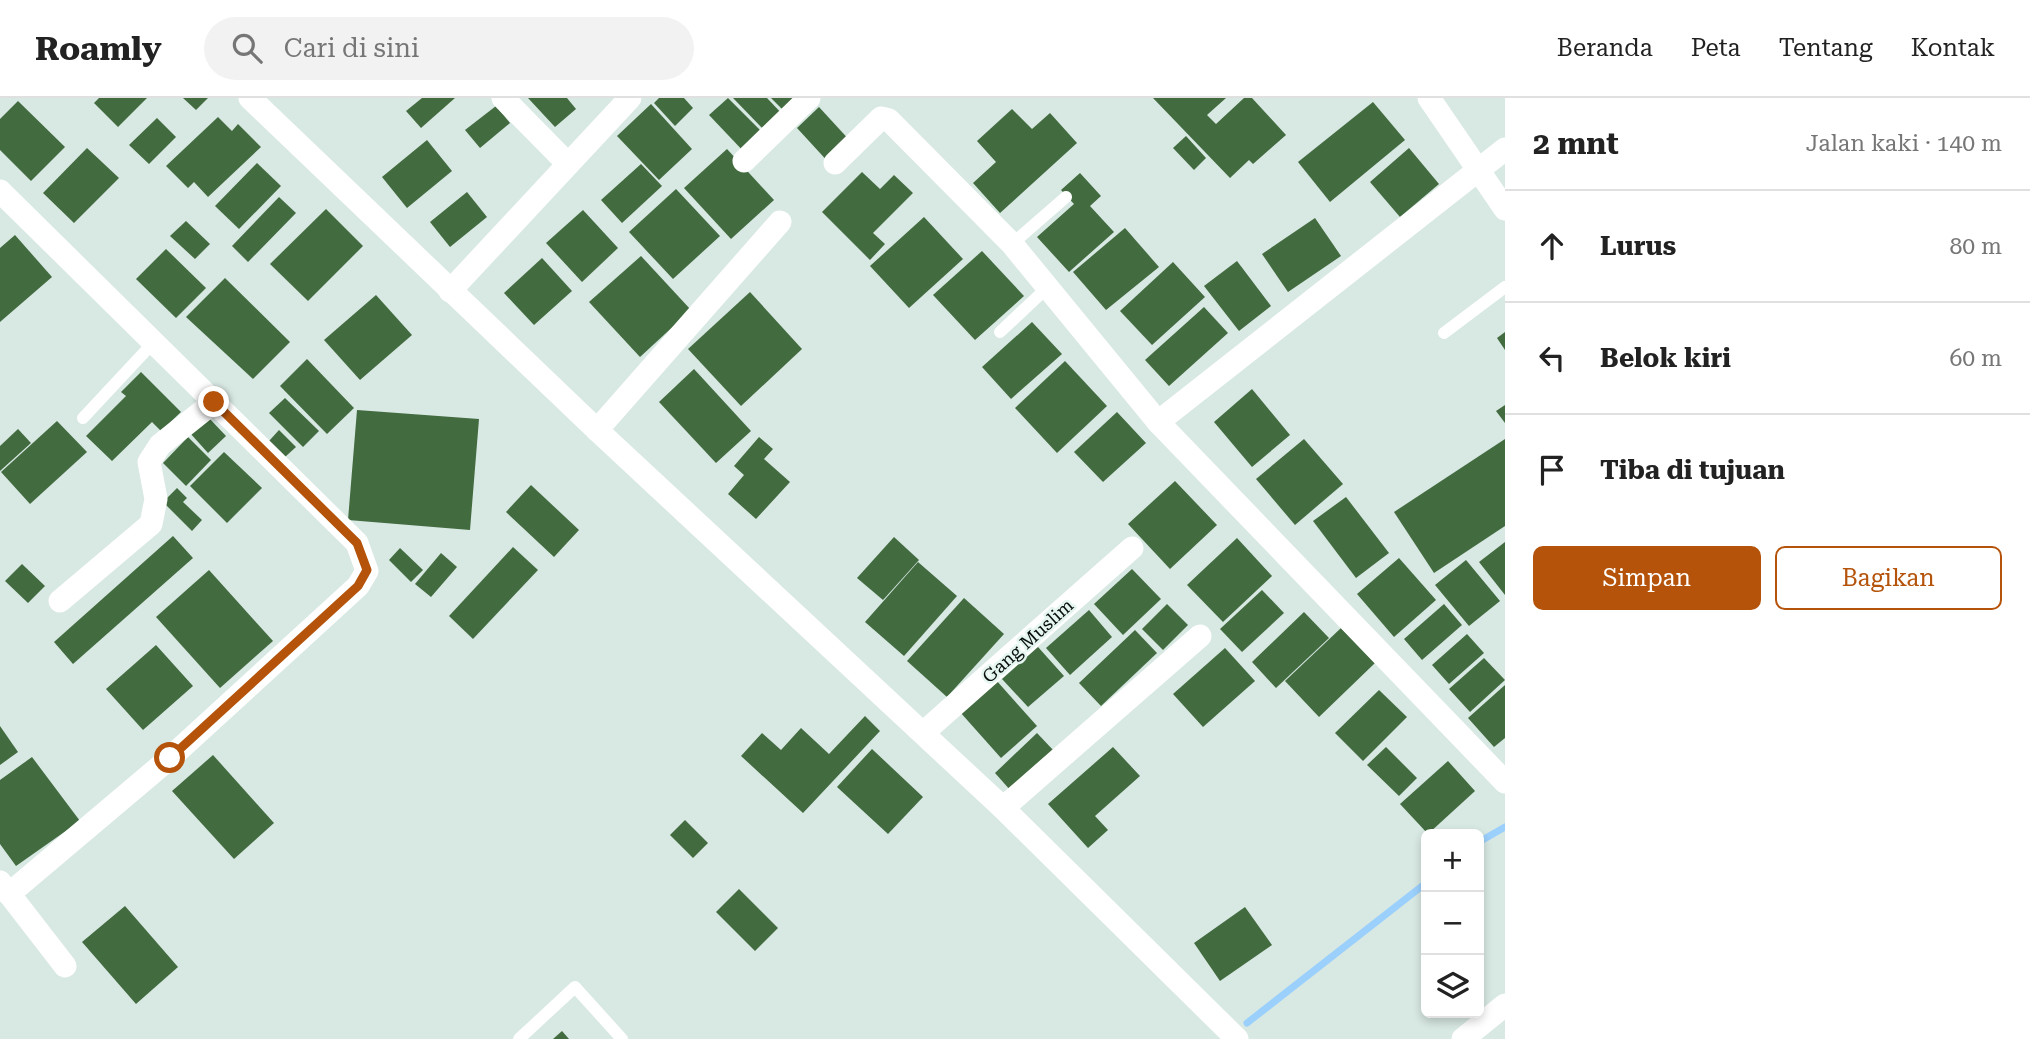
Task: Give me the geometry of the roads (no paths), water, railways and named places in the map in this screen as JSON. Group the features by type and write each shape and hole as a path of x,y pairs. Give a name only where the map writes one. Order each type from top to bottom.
{"street":[{"path":"250,98 597,430 1003,808 1237,1039"},
{"path":"503,98 568,163"},
{"path":"450,291 630,98"},
{"path":"744,161 809,98"},
{"path":"1429,98 1505,209"},
{"path":"835,163 881,118 889,120 1012,244 1158,422 1505,782"},
{"path":"1158,422 1505,149"},
{"path":"0,191 357,543 366,562 365,578 170,758 4,888 65,966"},
{"path":"597,430 780,222"},
{"path":"60,601 150,524 156,499 149,462 160,445 214,402"},
{"name":"Gang Muslim","path":"923,733 1132,548"},
{"path":"1003,808 1200,636"},
{"path":"1463,1039 1505,1005"}],"lane":[{"path":"1012,244 1066,197"},
{"path":"1000,332 1049,286"},
{"path":"1444,333 1505,287"},
{"path":"83,418 153,343"},
{"path":"519,1039 575,987 622,1039"}],"waterway":[{"path":"1484,839 1505,827"},
{"path":"1247,1023 1421,887"}]}
